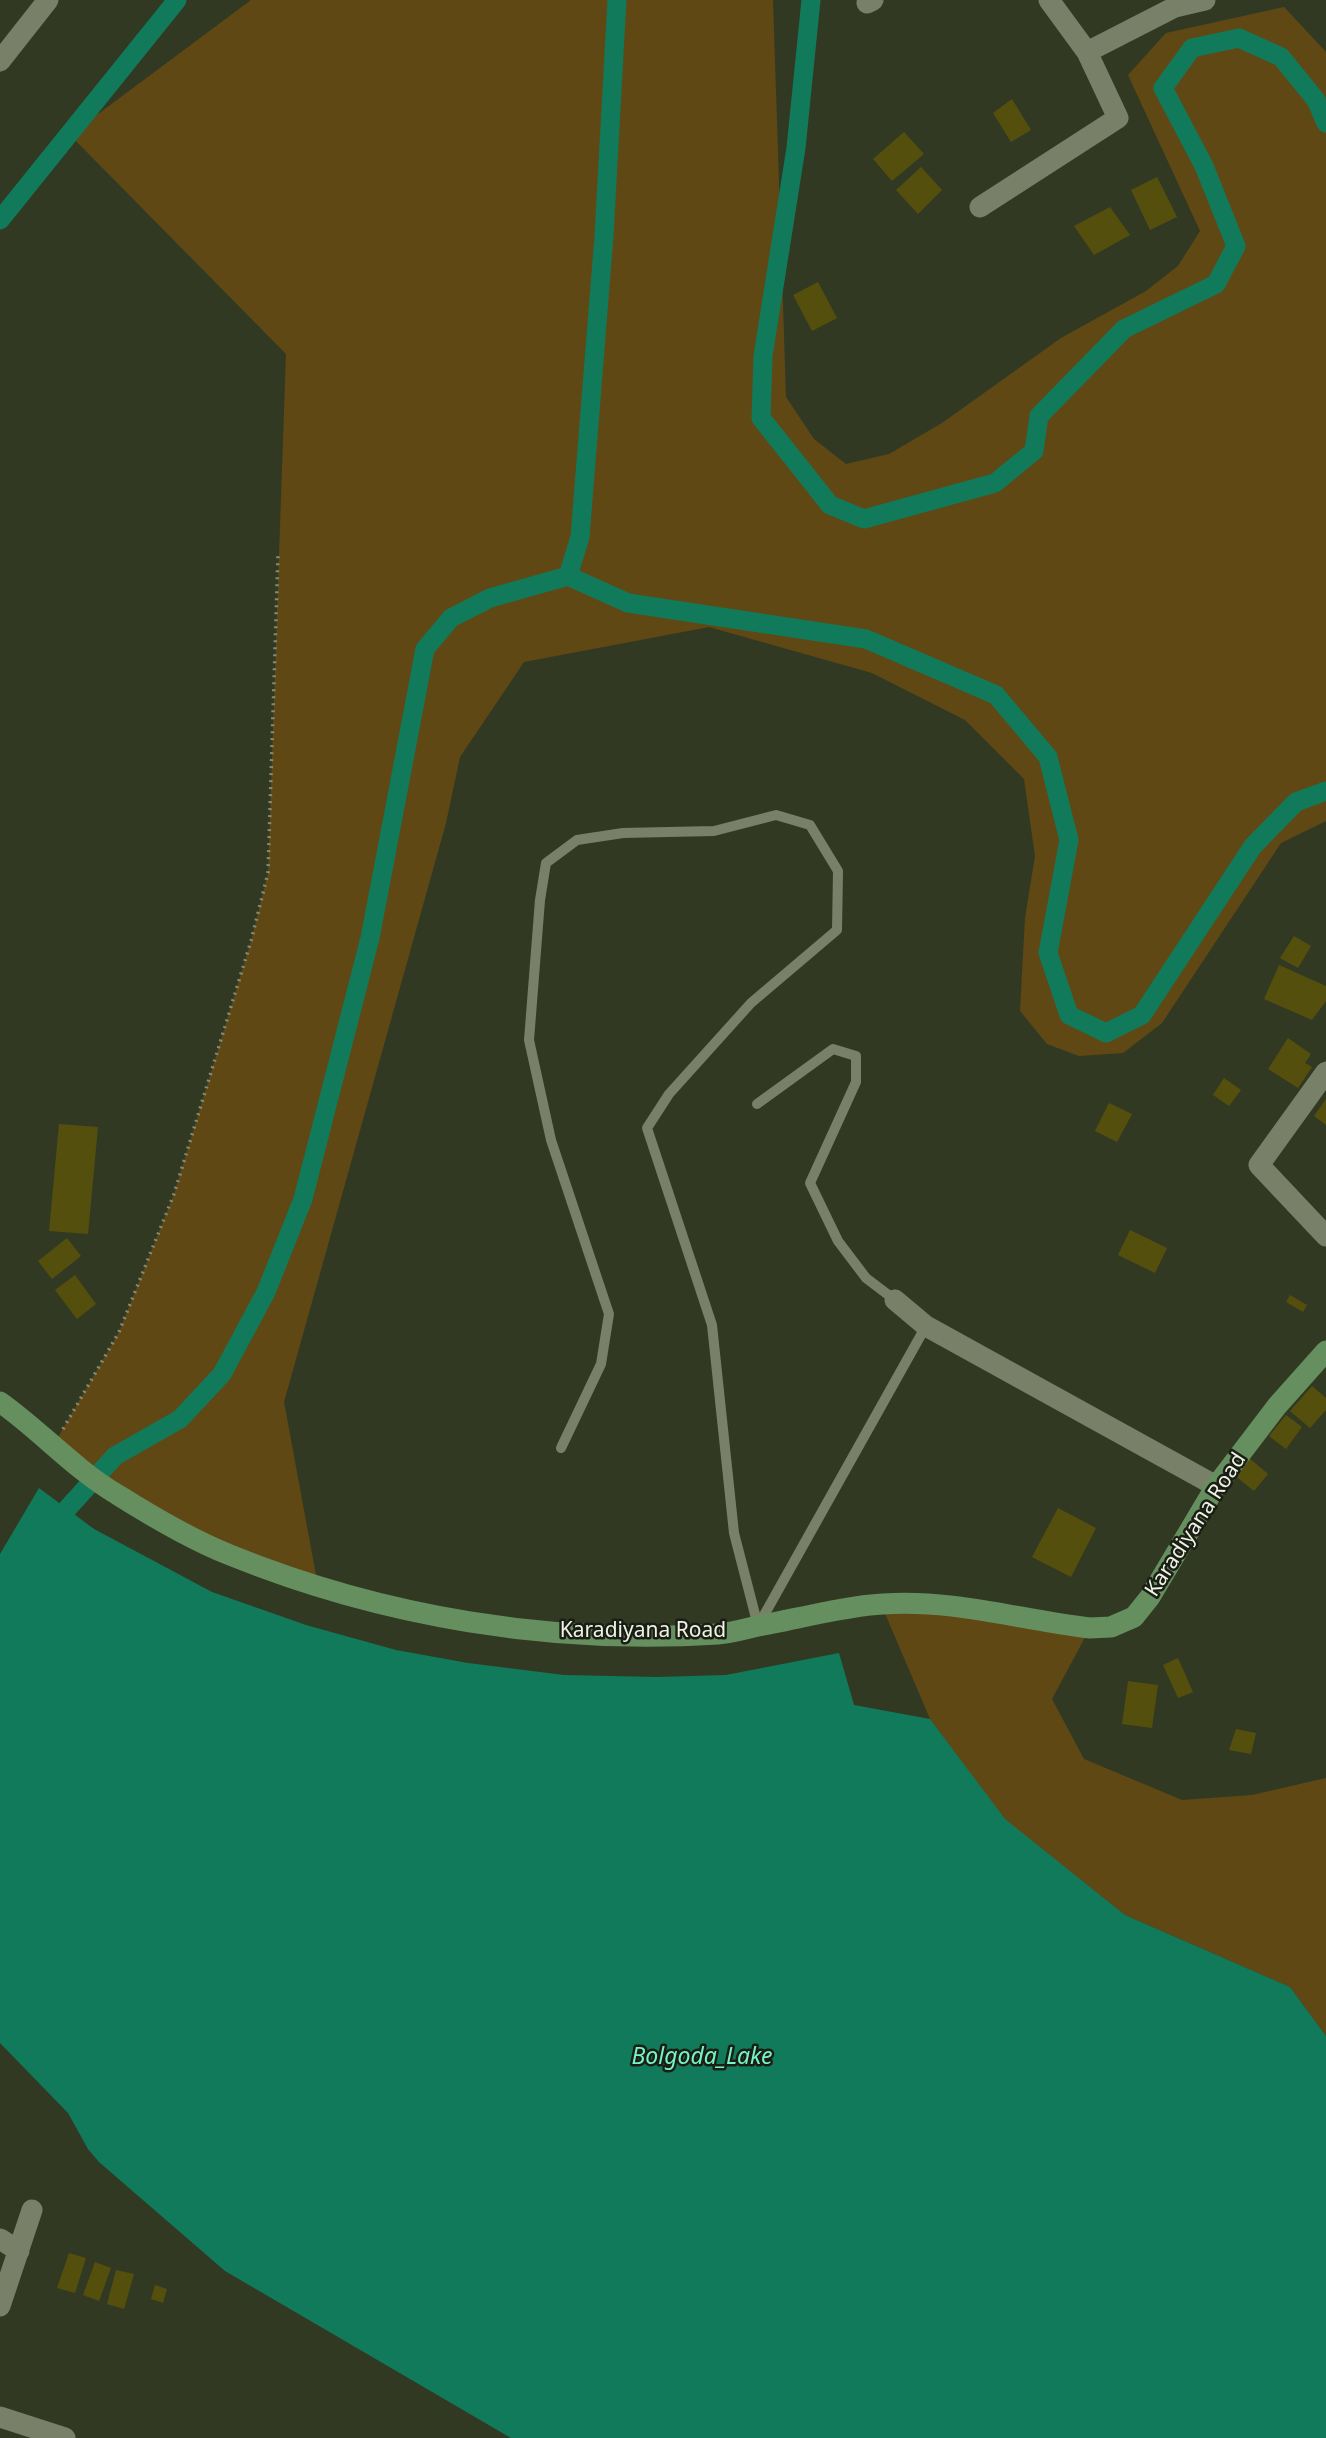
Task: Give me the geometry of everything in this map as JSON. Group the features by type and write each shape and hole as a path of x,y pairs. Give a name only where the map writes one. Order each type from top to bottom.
{"street":[{"path":"0,61 48,0"},
{"path":"980,207 1118,118 1087,52 1049,0"},
{"path":"1087,52 1175,7 1205,0"},
{"path":"1326,1072 1259,1165 1326,1236"},
{"path":"895,1300 926,1326 1216,1486"},
{"name":"Karadiyana Road","path":"0,1402 59,1452 116,1494 229,1555 318,1586 405,1610 474,1623 567,1634 657,1636 721,1634 881,1604 936,1603 1090,1628 1111,1627 1134,1617 1150,1597 1216,1486 1277,1406 1326,1351"},
{"path":"0,2306 32,2210"},
{"path":"0,2239 19,2251"},
{"path":"0,2417 65,2438"}],"lane":[{"path":"561,1448 601,1364 609,1314 551,1140 529,1040 540,900 546,863 577,840 623,833 714,831 776,815 810,825 838,871 837,930 751,1003 669,1094 647,1128 712,1325 734,1533 758,1626"},
{"path":"757,1104 833,1049 856,1056 856,1082 810,1183 838,1241 866,1278 895,1300"},
{"path":"758,1626 926,1326"}],"path":[{"path":"59,1452 119,1332 174,1194 251,941 268,873 278,554"}],"shaded area":[{"path":"251,0 773,0 786,397 814,439 846,464 889,454 942,423 1061,338 1146,291 1178,266 1200,231 1128,75 1166,33 1284,7 1326,52 1326,821 1281,843 1162,1023 1123,1053 1079,1056 1047,1044 1020,1011 1025,918 1035,856 1024,779 965,720 872,673 709,627 524,662 460,757 446,823 284,1402 318,1586 229,1555 53,1446 119,1332 174,1194 251,941 268,873 286,354 70,135"},
{"path":"881,1604 1090,1628 1052,1699 1084,1759 1182,1800 1252,1795 1326,1778 1326,2036 1290,1987 1125,1915 1004,1819 930,1719"}],"water":[{"name":"Bolgoda_Lake","path":"39,1488 94,1529 212,1592 306,1625 396,1650 468,1663 564,1675 657,1677 726,1675 839,1653 854,1705 930,1719 1005,1819 1125,1915 1290,1987 1326,2036 1326,2438 511,2438 225,2271 99,2162 88,2149 68,2113 0,2043 0,1554"}],"building":[{"path":"1012,99 1031,130 1011,142 993,113"},
{"path":"904,132 924,154 892,181 873,159"},
{"path":"921,167 942,190 918,214 896,190"},
{"path":"1157,177 1177,217 1150,230 1131,190"},
{"path":"1110,207 1130,235 1094,255 1074,226"},
{"path":"818,282 837,318 812,331 793,295"},
{"path":"1294,936 1311,946 1298,968 1280,958"},
{"path":"1279,965 1326,986 1326,1001 1312,1020 1264,999"},
{"path":"1288,1038 1311,1054 1305,1063 1312,1067 1298,1088 1268,1069"},
{"path":"1224,1078 1241,1090 1229,1106 1213,1095"},
{"path":"1326,1099 1326,1125 1314,1116"},
{"path":"1109,1103 1132,1114 1117,1142 1095,1131"},
{"path":"59,1124 98,1127 88,1234 49,1231"},
{"path":"1130,1230 1167,1248 1155,1273 1118,1255"},
{"path":"67,1238 81,1256 52,1279 38,1261"},
{"path":"75,1275 96,1304 77,1319 55,1290"},
{"path":"1290,1295 1307,1305 1303,1312 1286,1302"},
{"path":"1312,1386 1326,1398 1326,1410 1310,1428 1290,1411"},
{"path":"1286,1415 1302,1427 1286,1449 1269,1436"},
{"path":"1249,1458 1268,1474 1254,1491 1234,1475"},
{"path":"1058,1508 1096,1528 1071,1577 1032,1557"},
{"path":"1178,1658 1193,1692 1178,1698 1163,1665"},
{"path":"1128,1681 1158,1685 1152,1728 1122,1724"},
{"path":"1236,1729 1256,1733 1251,1754 1229,1750"},
{"path":"69,2253 86,2258 75,2293 57,2288"},
{"path":"95,2262 111,2268 99,2301 83,2295"},
{"path":"116,2270 134,2274 124,2309 107,2304"},
{"path":"155,2285 167,2289 163,2303 151,2299"}],"waterway":[{"path":"0,220 177,0"},
{"path":"67,1509 115,1456 180,1419 222,1374 266,1292 303,1199 370,938 425,649 451,618 490,598 568,576 580,537 604,236 617,0"},
{"path":"811,0 796,148 763,356 761,418 830,505 864,519 995,483 1034,451 1039,416 1124,329 1216,284 1236,246 1204,166 1163,88 1192,48 1239,38 1281,57 1316,100 1326,123"},
{"path":"568,576 628,603 866,639 996,695 1048,757 1069,840 1048,953 1069,1015 1106,1033 1142,1015 1253,846 1296,802 1326,791"}]}
